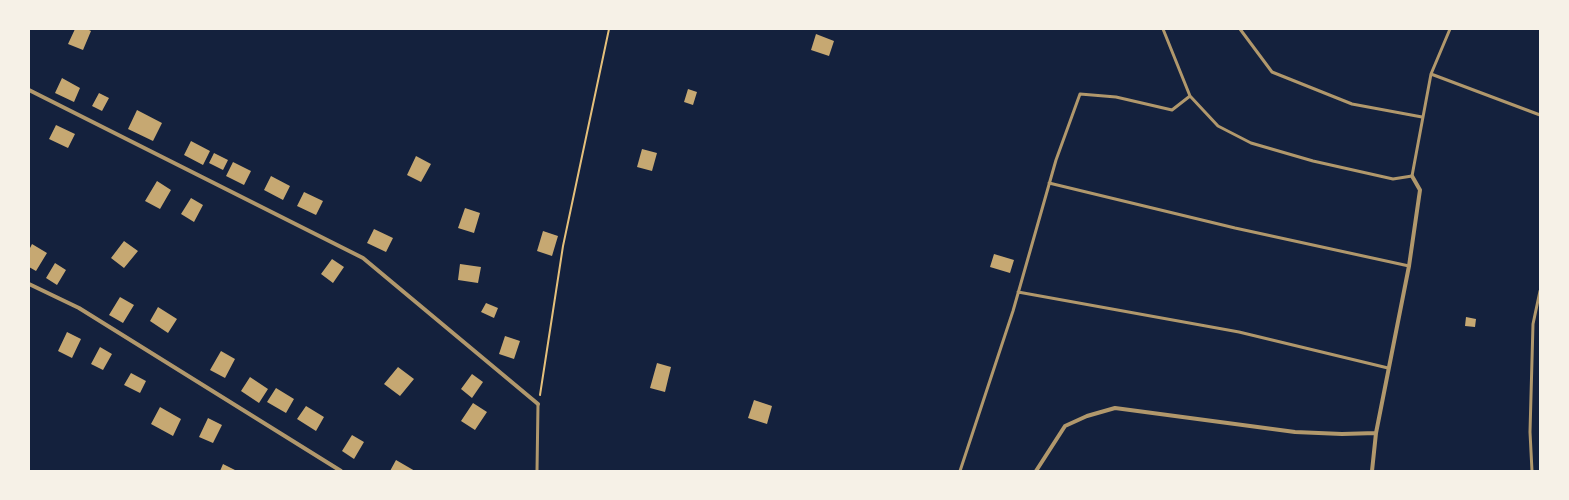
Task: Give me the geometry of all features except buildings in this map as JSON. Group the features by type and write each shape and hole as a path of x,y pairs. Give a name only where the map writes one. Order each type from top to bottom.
{"street":[{"path":"29,90 363,258 538,404"},
{"path":"1372,471 1376,432 1409,266 1420,190 1412,176"},
{"path":"29,284 79,308 341,471"},
{"path":"1036,471 1065,426 1086,416 1115,408 1295,432 1342,434 1376,432"}],"lane":[{"path":"1163,29 1190,96 1218,126 1251,143 1313,161 1393,179 1412,176 1431,74 1450,29"},
{"path":"1240,29 1272,72 1352,104 1422,118"},
{"path":"1431,74 1540,115"},
{"path":"960,471 1018,292 1049,183 1080,94 1116,96 1172,110 1190,96"},
{"path":"1049,183 1235,228 1409,266"},
{"path":"1532,471 1530,432 1533,324 1540,291"},
{"path":"1018,292 1239,332 1388,368"},
{"path":"537,471 538,404"}],"path":[{"path":"538,404 563,246 609,29"}]}
